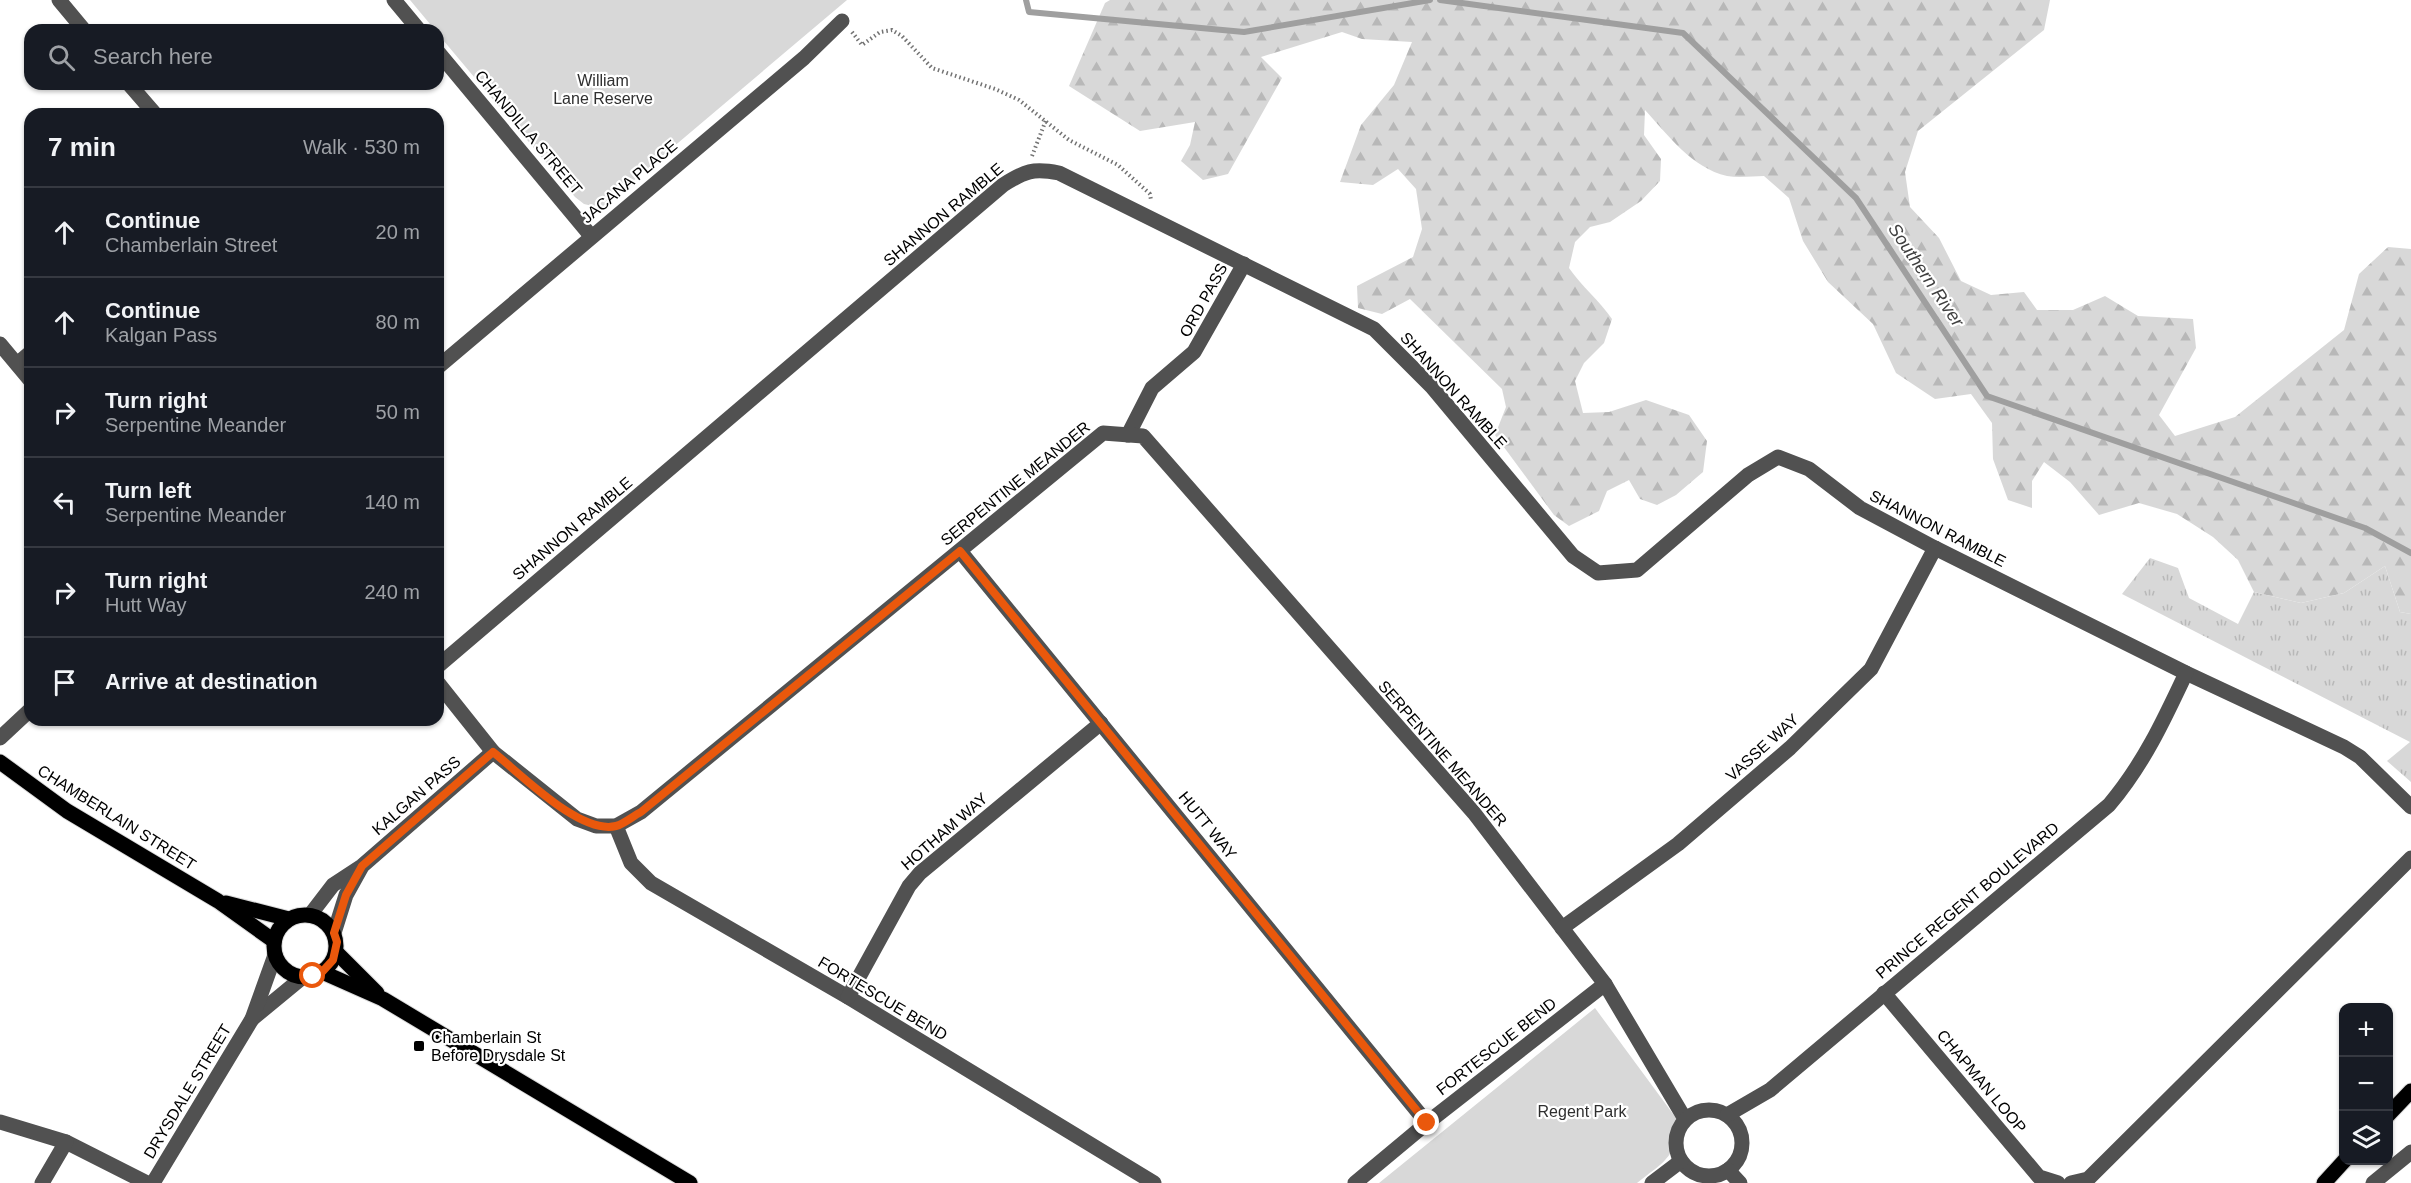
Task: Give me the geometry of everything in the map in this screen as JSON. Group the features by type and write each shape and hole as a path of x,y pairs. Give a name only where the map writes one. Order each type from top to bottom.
{"main road":[{"name":"CHAMBERLAIN STREET","path":"0,762 67,811 218,901 275,948 286,970 303,977"},
{"name":"CHAMBERLAIN STREET","path":"218,901 289,919 310,915"},
{"path":"310,915 328,924 334,933 336,952 384,999"},
{"path":"275,948 277,932 289,919"},
{"path":"322,972 336,952"},
{"path":"303,977 322,972 384,999 690,1183"},
{"path":"2391,1111 2411,1091"},
{"path":"2331,1181 2342,1165"}],"street":[{"path":"59,0 79,24"},
{"path":"394,0 414,24"},
{"name":"JACANA PLACE","path":"444,362 804,58 842,21"},
{"name":"CHANDILLA STREET","path":"444,59 591,236"},
{"path":"134,90 149,108"},
{"name":"SHANNON RAMBLE","path":"444,661 1003,185 1021,174 1033,171 1059,173 1374,329 1432,387 1573,556 1598,573 1637,570 1748,475 1778,457 1809,469 1860,508 1935,548 2186,673 2344,747 2360,757 2411,807"},
{"name":"ORD PASS","path":"1128,435 1152,388 1194,352 1244,264"},
{"path":"0,344 24,373"},
{"path":"17,364 24,358"},
{"name":"SERPENTINE MEANDER","path":"616,826 641,812 1103,433 1143,436 1474,813 1605,984 1686,1119"},
{"name":"VASSE WAY","path":"1562,928 1678,844 1790,748 1871,669 1935,548"},
{"name":"HUTT WAY","path":"960,551 1427,1123"},
{"name":"PRINCE REGENT BOULEVARD","path":"1727,1115 1770,1090 2109,805 2130,780 2149,751 2186,673"},
{"path":"444,691 493,752 577,819 596,826 616,826"},
{"path":"0,738 24,716"},
{"name":"HOTHAM WAY","path":"848,997 909,886 920,873 1101,723"},
{"name":"KALGAN PASS","path":"310,915 333,885 362,866 493,752"},
{"name":"FORTESCUE BEND","path":"616,826 631,863 651,883 848,997 1154,1183"},
{"path":"2072,1183 2088,1179 2411,858"},
{"name":"KALGAN PASS","path":"334,933 346,895 362,866"},
{"name":"DRYSDALE STREET","path":"153,1183 252,1018 275,948"},
{"name":"DRYSDALE STREET","path":"252,1018 303,977"},
{"name":"FORTESCUE BEND","path":"1355,1183 1427,1123 1605,984"},
{"name":"CHAPMAN LOOP","path":"1884,993 2039,1177 2058,1183"},
{"path":"1707,1109 1727,1115 1737,1126 1742,1137 1740,1156 1728,1170 1716,1175 1704,1176 1689,1170 1681,1161 1676,1150 1676,1138 1686,1119 1696,1112 1707,1109"},
{"path":"0,1122 66,1142 147,1183"},
{"path":"42,1183 66,1142"},
{"path":"2373,1183 2411,1152"},
{"path":"1652,1183 1681,1161"},
{"path":"1728,1170 1740,1183"}],"path":[{"path":"842,21 862,45 880,32 892,30 902,36 932,68 995,89 1018,100 1069,140 1118,165 1150,194 1151,199 1145,214"},
{"path":"1033,171 1031,159 1046,120"}],"green space":[{"name":"William Lane Reserve","path":"410,0 847,0 601,208 584,204 575,197 444,41 444,24 430,24"},
{"path":"1110,0 2050,0 2044,30 1918,131 1905,172 1910,207 1939,238 1961,281 1991,295 2024,292 2037,310 2073,310 2105,296 2138,316 2193,319 2196,348 2159,415 2175,436 2235,417 2344,330 2359,274 2388,247 2411,249 2411,614 2400,612 2385,566 2344,593 2301,603 2254,592 2238,560 2213,537 2177,514 2139,503 2099,515 2070,482 2044,462 2032,481 2032,508 2008,500 1993,459 1992,423 1971,394 1935,399 1896,373 1873,324 1828,282 1803,241 1789,198 1764,176 1727,176 1703,166 1672,140 1645,110 1644,135 1661,159 1660,181 1641,201 1610,222 1590,227 1575,242 1569,268 1612,319 1604,343 1584,363 1575,381 1583,413 1609,412 1646,400 1689,415 1707,441 1703,472 1676,495 1657,505 1640,499 1629,480 1607,491 1599,511 1569,526 1554,515 1495,435 1506,407 1502,389 1410,299 1382,314 1358,308 1357,286 1413,257 1422,229 1416,189 1398,169 1373,185 1340,182 1361,125 1394,85 1412,42 1362,39 1342,32 1261,57 1282,78 1228,174 1203,180 1181,161 1190,145 1195,122 1140,131 1069,86 1105,3"},
{"path":"2150,558 2178,568 2189,598 2238,624 2254,592 2301,603 2344,593 2385,566 2400,612 2411,614 2411,782 2387,761 2410,742 2122,594"},
{"name":"Regent Park","path":"1595,1008 1676,1118 1675,1142 1672,1150 1655,1169 1637,1183 1379,1183"}],"waterway":[{"name":"Southern River","path":"1026,0 1029,12 1244,32 1430,0"},
{"name":"Southern River","path":"1440,0 1683,33 1856,198 1987,396 2365,528 2411,553"}],"place":[{"name":"Chamberlain St Before Drysdale St","path":"419,1046"}],"route":[{"path":"313,976 322,972 333,960 337,942 334,933 346,895 362,866 493,752 577,819 596,826 616,826 641,812 960,551 1427,1123"}]}
